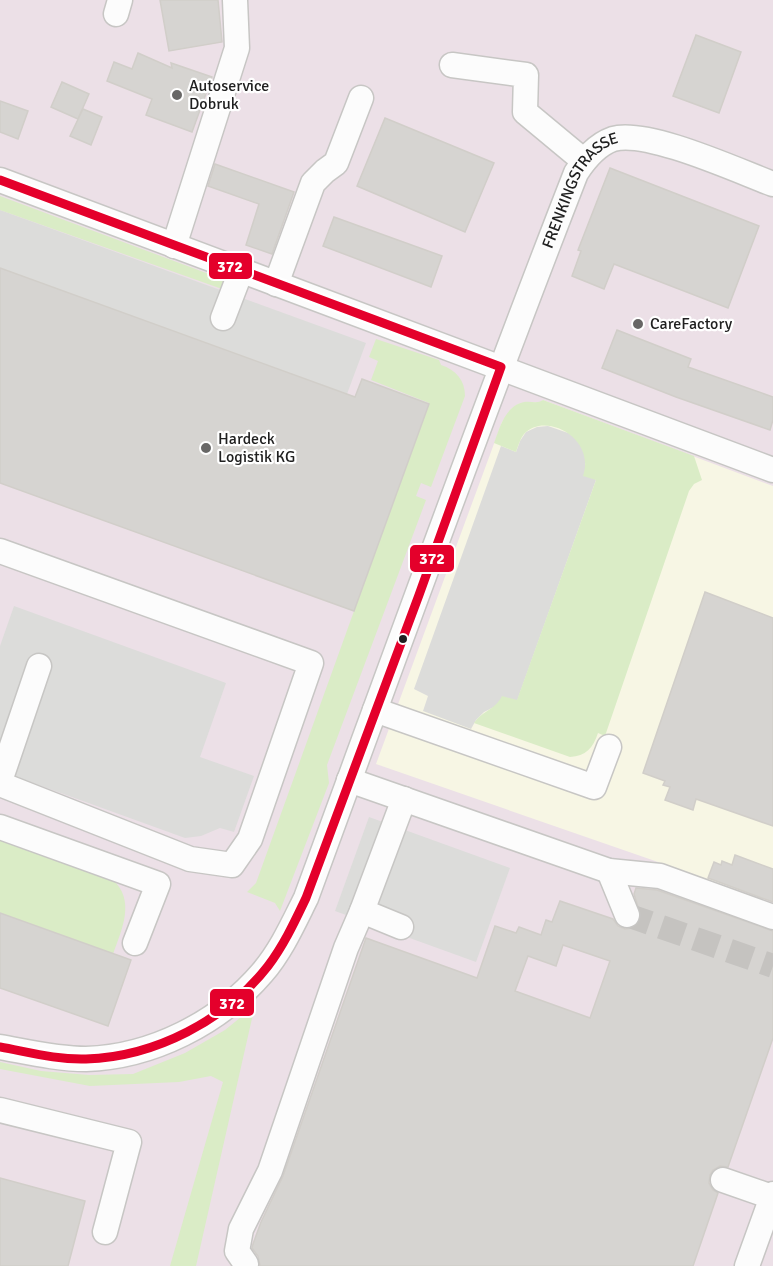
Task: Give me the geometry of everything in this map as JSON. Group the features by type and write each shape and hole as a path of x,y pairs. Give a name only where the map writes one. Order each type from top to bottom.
{"street":[{"path":"174,246 237,48 235,0"},
{"path":"452,65 526,75 525,112 584,161"},
{"path":"276,284 313,183 336,163 361,98"},
{"name":"FRENKINGSTRASSE","path":"0,1047 65,1058 85,1059 126,1055 168,1041 233,1002 263,972 288,934 306,898 501,367 576,173 584,161 596,148 614,139 644,138 672,146 773,184"},
{"path":"0,180 773,470"},
{"path":"223,318 241,271"},
{"path":"0,551 311,663 250,839 232,865 190,859 0,782 39,666"},
{"path":"375,710 594,787 609,747"},
{"path":"350,780 609,872 660,876 773,917"},
{"path":"246,1264 237,1251 241,1229 270,1171 346,948 404,799"},
{"path":"0,827 158,884 135,943"},
{"path":"609,872 630,904"},
{"path":"362,911 401,927"},
{"path":"0,1110 129,1142 105,1232"},
{"path":"723,1180 772,1195 747,1266"}],"shaded area":[{"path":"0,0 773,0 773,1266 0,1266"},
{"path":"0,210 366,343 347,394 0,268"},
{"path":"543,400 773,486 773,902 376,764 502,422 511,409 518,404 539,403"},
{"path":"548,426 571,434 578,440 585,453 585,470 596,480 517,701 498,705 484,712 471,729 423,711 428,696 414,689 501,446 516,452 526,432 537,427"},
{"path":"14,606 226,683 200,757 254,776 234,832 220,828 201,836 185,838 0,771 0,646"},
{"path":"369,817 510,868 476,962 335,911"}],"green space":[{"path":"0,196 225,280 222,289 0,210"},
{"path":"376,339 439,360 441,365 459,376 465,396 431,487 421,483 416,496 426,500 327,765 329,783 280,911 275,903 247,892 256,883 429,403 371,380 378,361 369,357"},
{"path":"543,400 694,456 702,480 694,484 689,491 605,736 598,733 588,750 570,757 474,723 496,705 502,696 517,700 596,480 583,476 585,462 576,440 555,427 533,428 524,434 516,452 494,443 504,418 512,408 524,402"},
{"path":"6,840 112,879 124,896 125,905 123,925 113,954 0,913 0,841"},
{"path":"246,1013 253,1014 196,1266 170,1266 223,1082 211,1076 179,1082 90,1086 0,1069 0,1062 41,1071 89,1075 133,1074 185,1053 225,1030"}],"building":[{"path":"160,0 218,0 222,42 169,51"},
{"path":"696,35 741,52 719,113 673,96"},
{"path":"138,53 172,68 171,63 212,77 192,132 146,115 152,99 107,81 114,62 132,69"},
{"path":"62,82 89,94 78,119 51,107"},
{"path":"0,101 28,111 18,139 0,132"},
{"path":"83,109 102,117 91,145 70,136"},
{"path":"385,118 494,163 465,232 357,186"},
{"path":"215,164 294,192 272,254 246,245 259,204 208,186"},
{"path":"610,168 759,226 728,308 614,264 604,289 572,276 581,251 578,250"},
{"path":"334,217 442,256 431,287 323,246"},
{"name":"Hardeck Logistik KG","path":"0,268 355,397 362,379 429,404 354,611 0,483"},
{"path":"617,330 691,359 688,367 773,397 773,420 770,430 602,368"},
{"path":"705,592 773,618 773,826 696,799 693,810 665,800 670,787 663,785 665,781 643,773"},
{"path":"735,855 773,869 773,902 708,878 714,862 721,865 722,861 732,865"},
{"path":"636,888 657,890 773,931 773,1038 728,1167 720,1166 710,1175 709,1183 718,1193 693,1266 260,1266 258,1256 252,1248 253,1244 283,1176 366,938 477,978 495,926 516,933 519,927 541,935 546,920 552,922 560,901 613,919 618,926 625,929 632,928 639,923 641,916 634,894","holes":["563,945 610,961 590,1018 515,991 528,956 556,966"]},
{"path":"0,913 131,960 108,1026 0,988"},
{"path":"0,1178 85,1201 68,1266 0,1266"}],"tunnel":[{"path":"627,915 773,966"}],"transit line":[{"name":"372","path":"0,180 501,367 306,898 268,966 232,1003 210,1019 163,1043 138,1051 112,1057 75,1059 0,1047"}],"place":[{"name":"Autoservice Dobruk","path":"177,95"},
{"name":"CareFactory","path":"638,324"},
{"name":"Hardeck Logistik KG","path":"206,448"}]}
